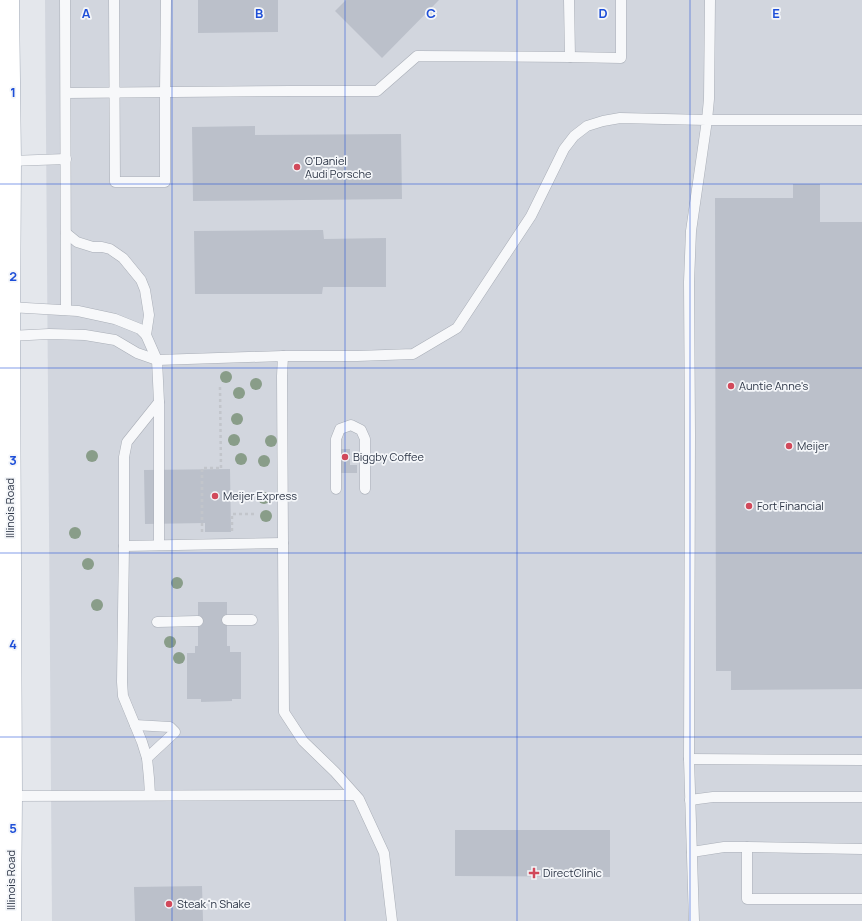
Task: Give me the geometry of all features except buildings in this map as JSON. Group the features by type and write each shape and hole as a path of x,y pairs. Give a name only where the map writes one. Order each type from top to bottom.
{"main road":[{"name":"Illinois Road","path":"8,0 10,161 10,921"}],"lane":[{"path":"65,0 66,310"},
{"path":"114,0 115,182 165,182 166,0"},
{"path":"569,0 570,57"},
{"path":"66,93 377,91 417,56 621,58 621,0"},
{"path":"694,921 688,759 690,435 689,282 691,231 709,99 710,0"},
{"path":"9,336 49,334 85,335 115,340 137,353 157,360 413,354 456,328 531,216 564,149 574,136 587,126 620,118 707,120 862,120"},
{"path":"10,161 66,159"},
{"path":"66,233 77,242 93,247 110,249 123,258 140,280 145,290 149,315 146,335"},
{"path":"9,307 78,311 115,319 140,329 146,335 157,360 159,545"},
{"path":"283,356 284,712 303,741 335,772 359,799 384,854 392,921"},
{"path":"150,795 147,758 123,696 124,457 127,442 158,402"},
{"path":"336,489 336,439 340,429 351,425 361,430 365,439 365,489"},
{"path":"124,546 283,543"},
{"path":"156,622 198,620"},
{"path":"227,620 252,620"},
{"path":"135,725 170,727 175,732 147,758"},
{"path":"688,759 862,760"},
{"path":"11,796 355,795"},
{"path":"690,800 713,797 862,797"},
{"path":"692,852 724,847 862,848"},
{"path":"747,847 747,899 862,899"}],"path":[{"path":"202,534 202,468 221,469 220,387"},
{"path":"232,533 232,514 254,514"}],"shaded area":[{"path":"45,0 862,0 862,921 52,921"}],"place":[{"name":"O'Daniel Audi Porsche","path":"297,167"},
{"name":"Auntie Anne's","path":"731,386"},
{"name":"Meijer","path":"789,446"},
{"name":"Biggby Coffee","path":"345,457"},
{"name":"Meijer Express","path":"215,496"},
{"name":"Fort Financial","path":"749,506"},
{"name":"DirectClinic","path":"534,873"},
{"name":"Steak 'n Shake","path":"169,904"}]}
